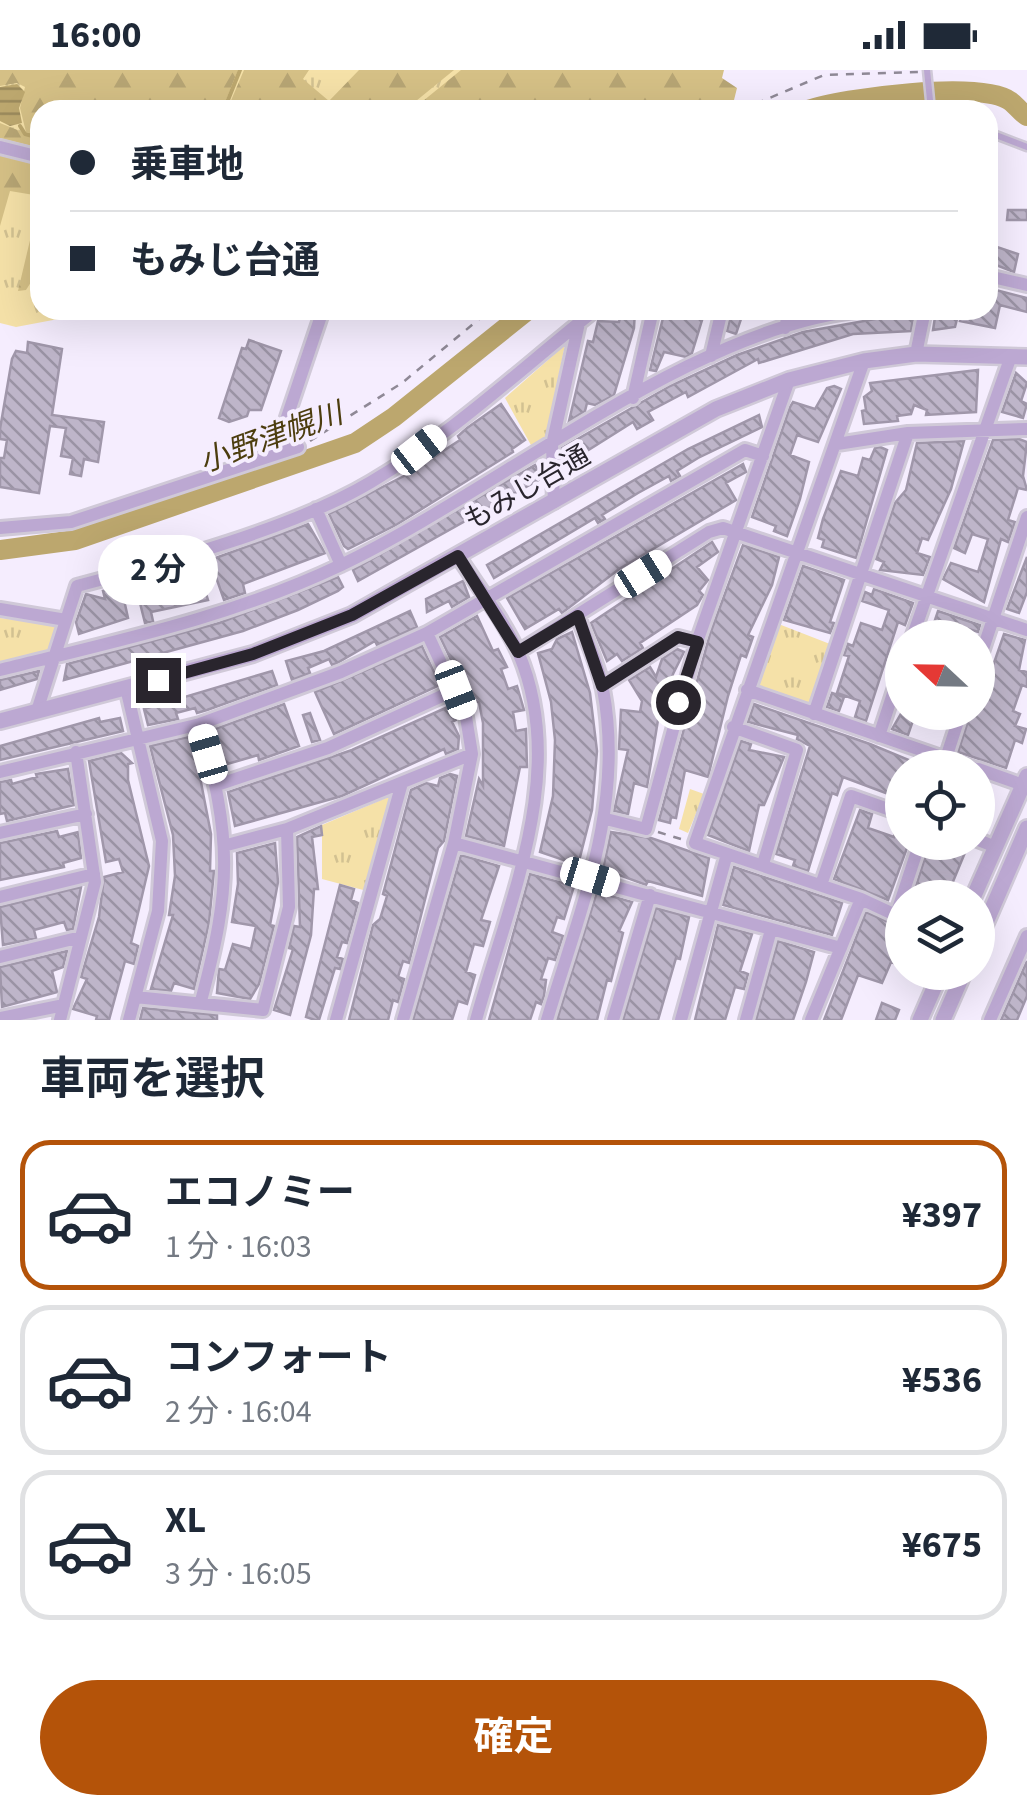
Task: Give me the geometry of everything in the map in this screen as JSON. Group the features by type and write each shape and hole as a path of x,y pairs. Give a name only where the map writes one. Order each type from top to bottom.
{"street":[{"path":"0,146 30,154"},
{"path":"998,278 1027,285"},
{"path":"276,453 321,320"},
{"path":"38,711 77,586 316,509 370,483 419,450 583,320"},
{"path":"634,398 651,320"},
{"path":"711,356 720,320"},
{"path":"785,328 787,320"},
{"path":"0,670 190,622 341,565 711,356 817,320"},
{"path":"916,354 923,320"},
{"path":"554,502 552,445 579,323"},
{"name":"もみじ台通","path":"0,721 253,654 352,615 716,409 789,380 864,361 916,354 1019,356"},
{"path":"918,620 983,430 1019,356"},
{"path":"864,361 695,843 885,911"},
{"path":"606,819 652,830 698,642 789,380"},
{"path":"837,444 908,433 1027,429"},
{"path":"814,714 908,433"},
{"path":"0,528 71,522 298,448"},
{"path":"0,772 200,724 341,672 428,633 744,450 763,456"},
{"path":"316,509 341,565"},
{"path":"993,619 1027,517"},
{"path":"518,652 708,532 737,530 1027,630"},
{"path":"458,556 518,652 536,704 540,740 540,776 476,1020"},
{"path":"0,609 66,620"},
{"path":"547,1020 606,819 610,755 602,686 578,616"},
{"path":"403,1020 454,843 472,754 456,690 428,633"},
{"path":"602,686 678,637 698,642"},
{"path":"126,688 162,841 158,912 129,1020"},
{"path":"217,785 328,748 456,690"},
{"path":"747,690 922,750"},
{"path":"879,736 885,718"},
{"path":"200,724 217,785 227,845 223,920 201,1000"},
{"path":"733,728 797,750 762,864"},
{"path":"60,1020 94,874 76,752"},
{"path":"227,845 287,829 472,754"},
{"path":"982,880 1025,780 995,773"},
{"path":"336,1020 402,783"},
{"path":"821,885 850,796 885,808"},
{"path":"0,834 86,814"},
{"path":"995,902 1027,828"},
{"path":"135,997 201,1000 263,1010 289,908 287,829"},
{"path":"454,843 841,948"},
{"path":"680,1020 727,854"},
{"path":"0,897 94,874"},
{"path":"613,1020 650,895"},
{"path":"811,1020 860,899"},
{"path":"746,1020 771,930"},
{"path":"990,1020 1023,954 1027,936"},
{"path":"0,957 81,937"},
{"path":"920,1020 932,990"},
{"path":"943,1020 956,990"},
{"path":"0,1018 64,1005"}],"lane":[{"path":"928,72 930,100"},
{"path":"998,136 1027,148"}],"path":[{"path":"765,100 830,70"},
{"path":"824,75 928,72"},
{"path":"298,448 402,384 478,320"},
{"path":"652,830 695,843"}],"green space":[{"path":"0,70 699,70 677,100 30,100 30,320 53,320 16,327 0,323"},
{"path":"0,70 238,70 226,100 30,100 30,133 26,132 20,108 25,87 17,83 0,86"},
{"path":"244,70 309,70 303,79 328,100 231,100"},
{"path":"359,70 454,70 417,100 330,100"},
{"path":"461,70 724,70 722,78 737,88 734,100 424,100"},
{"path":"0,123 30,135 30,146 0,138"},
{"path":"0,153 30,160 30,194 10,191 0,226"},
{"path":"30,240 30,284 26,290 18,291"},
{"path":"565,345 546,437 532,447 505,398"},
{"path":"0,618 57,625 48,650 0,662"},
{"path":"776,623 830,644 809,707 752,688"},
{"path":"690,789 704,794 688,833 679,829"},
{"path":"393,795 367,891 322,879 322,825"}],"shaded area":[{"path":"17,84 25,92 19,108 22,123 10,126 0,121 0,87"}],"building":[{"path":"1008,210 1027,210 1027,220 1007,220"},
{"path":"998,247 1018,254 1014,272 998,266"},
{"path":"998,291 1027,298 1027,312 1000,305 998,314"},
{"path":"634,320 614,395 595,405 587,403 585,411 569,421 588,341 593,342 598,321"},
{"path":"662,320 702,320 692,353 686,357 664,352 656,371 650,370"},
{"path":"730,320 741,320 736,334 727,331"},
{"path":"870,320 913,320 911,331 853,334 759,363 758,359 688,397 686,392 648,412 653,420 637,429 633,422 579,456 581,460 563,466 562,448 670,386 737,355 803,332"},
{"path":"935,320 957,320 955,327 933,330"},
{"path":"960,320 997,320 995,328"},
{"path":"249,340 281,351 261,410 249,410 247,416 229,422 219,418 242,348 246,349"},
{"path":"28,342 62,349 52,415 104,422 98,462 84,459 81,476 70,474 73,458 61,456 66,428 50,426 39,493 0,487 0,458 4,458 7,440 0,439 0,429 12,359 16,351 27,353"},
{"path":"978,370 976,412 926,415 927,410 914,405 911,414 897,416 898,421 864,424 864,397 872,391 870,383"},
{"path":"1016,373 1027,383 1021,401 1027,404 1023,418 1002,412"},
{"path":"827,388 841,389 818,442 797,435 790,455 809,462 787,536 774,531 776,526 752,517 793,402 815,409"},
{"path":"501,404 525,440 513,452 396,525 348,549 344,546 329,514 408,474 460,440 458,436 467,428"},
{"path":"759,415 762,427 698,458 677,471 680,476 671,481 669,476 638,493 602,515 605,519 598,523 595,518 494,578 487,565 688,449"},
{"path":"993,440 1027,442 1023,476 1027,490 1018,488 1008,520 1015,522 1008,542 1001,539 984,602 943,579 951,563 978,572 988,539 972,534 965,553 954,548"},
{"path":"964,441 951,489 928,540 922,538 917,553 930,557 923,575 880,570 884,562 876,559 895,503 906,490 917,443"},
{"path":"875,448 887,450 856,558 822,547 824,540 818,538 841,471 858,476 863,458 870,460"},
{"path":"743,464 746,472 726,483 736,500 619,569 562,613 559,609 525,629 507,598"},
{"path":"535,465 542,478 358,581 353,570"},
{"path":"308,524 325,553 243,584 245,593 224,600 210,560"},
{"path":"712,542 718,552 697,567 708,580 699,591 703,595 697,605 640,643 643,648 622,661 617,654 607,661 591,623"},
{"path":"743,545 779,557 772,585 748,635 753,637 746,657 741,655 708,777 685,770 676,818 671,817 670,823 659,820 710,634"},
{"path":"1027,557 1027,592 1019,613 1007,609"},
{"path":"197,564 208,600 151,612 153,621 145,623 135,583"},
{"path":"803,566 844,580 830,633 784,620"},
{"path":"338,577 343,587 338,591 243,631 64,680 67,664 219,623"},
{"path":"463,581 469,597 452,607 449,601 427,612 426,599"},
{"path":"121,586 128,618 79,634 76,622 86,594 105,599 103,591"},
{"path":"874,589 913,603 907,620 886,620 889,610 862,601 865,592 872,595"},
{"path":"410,611 417,627 377,645 375,641 332,665 329,659 292,680 286,661 324,651"},
{"path":"938,611 965,620 935,620"},
{"path":"477,616 493,651 498,649 507,667 501,669 508,689 517,686 524,710 513,712 516,731 526,729 527,767 520,767 504,846 466,836 479,779 483,786 483,723 479,702 471,701 440,637"},
{"path":"885,621 885,662 866,721 855,717 860,701 837,693 849,656 844,655 848,644 853,646 861,623 882,630"},
{"path":"572,632 590,693 597,751 592,810 578,865 540,852 553,796 555,740 551,702 538,653 552,649 557,639"},
{"path":"1004,634 1025,640 1019,670 1027,672 1027,687 1022,685 1013,711 1020,714 1015,726 1026,729 1022,743 1015,740 1006,768 995,764 995,750 959,750 965,730 995,730 995,660"},
{"path":"422,646 440,685 334,734 315,692"},
{"path":"677,649 684,652 673,674 664,722 658,720 647,787 634,783 628,814 614,811 628,750 619,749 621,710 640,712 642,701 629,680 650,667 656,677 662,659"},
{"path":"39,671 37,679 0,690 0,680"},
{"path":"272,671 277,685 197,713 195,708 176,713 178,719 148,725 144,709"},
{"path":"832,693 844,697 839,711 827,707"},
{"path":"284,704 299,746 259,760 258,755 224,765 212,730"},
{"path":"754,704 885,750 885,793 843,777 837,795 832,793 808,871 793,866 795,860 776,854 810,746 797,739 798,735 748,722"},
{"path":"450,706 459,736 458,749 446,754 444,749 342,796 235,826 228,792 352,750"},
{"path":"310,713 320,740 312,742 303,715"},
{"path":"99,718 100,722 120,718 123,731 0,760 0,746"},
{"path":"192,736 211,834 210,871 214,871 209,923 194,989 174,983 171,991 151,989 173,915 169,915 175,876 173,835 150,746"},
{"path":"741,741 751,744 749,750 784,757 764,805 759,805 749,851 708,835"},
{"path":"121,753 132,763 128,764 128,780 149,866 131,943 138,946 134,964 125,961 109,1020 96,1020 97,1016 73,1009 87,979 81,977 99,917 104,877 123,872 119,859 106,862 89,761"},
{"path":"68,769 74,805 7,821 5,813 0,814 0,782 11,780 12,784 37,777 36,774"},
{"path":"457,776 444,841 438,848 409,963 403,961 398,977 404,979 398,1002 393,1000 388,1020 349,1020 373,925 380,919 387,896 383,894 411,790 426,783 438,786 440,778"},
{"path":"860,810 872,814 868,828 885,834 885,860 903,860 895,880 885,880 885,899 834,879"},
{"path":"321,826 322,835 312,837 318,889 314,889 311,935 290,1015 274,1010 293,949 289,948 294,926 300,927 297,837"},
{"path":"57,831 59,837 78,832 81,858 63,863 64,867 0,880 0,843"},
{"path":"611,832 651,838 709,858 702,896 648,881 646,885 603,869"},
{"path":"275,843 278,882 270,925 274,926 259,984 250,999 217,993 219,969 225,970 233,944 251,949 256,926 232,922 238,884 237,853"},
{"path":"461,855 499,866 481,920 490,922 483,946 474,944 466,972 475,975 467,1004 458,1001 452,1020 413,1020"},
{"path":"924,860 962,860 954,880 918,880"},
{"path":"734,867 842,903 832,935 723,905"},
{"path":"530,874 574,886 564,919 557,917 552,932 563,936 555,960 548,958 541,979 546,980 544,996 541,1004 536,1002 530,1020 489,1020"},
{"path":"340,885 354,889 351,900 358,903 347,943 342,942 337,957 343,959 340,969 335,968 319,1020 315,1020 306,1017"},
{"path":"81,887 73,929 67,930 64,922 34,930 36,938 3,945 0,907"},
{"path":"597,892 632,902 619,931 623,933 611,981 607,980 597,1020 557,1020"},
{"path":"656,908 689,917 680,959 676,958 658,1020 623,1020"},
{"path":"866,912 885,920 882,983 858,975 841,1020 824,1020"},
{"path":"718,925 752,934 740,971 748,974 744,989 735,987 725,1020 695,1020"},
{"path":"778,941 814,952 806,982 793,1020 756,1020"},
{"path":"67,951 63,967 52,971 57,992 2,1007 0,967"},
{"path":"1027,961 1027,996 1017,1020 1001,1020"},
{"path":"882,1003 899,1010 895,1020 876,1020"},
{"path":"143,1008 217,1015 217,1020 140,1020"}],"waterway":[{"path":"228,100 240,70"},
{"name":"小野津幌川","path":"855,100 910,93 971,92 1010,101 1027,116"},
{"path":"20,126 30,135"},
{"name":"小野津幌川","path":"0,550 75,540 355,443 394,417 515,320"}],"route":[{"path":"158,680 253,654 352,615 458,556 518,652 578,616 602,686 678,637 698,642 678,702"}]}
